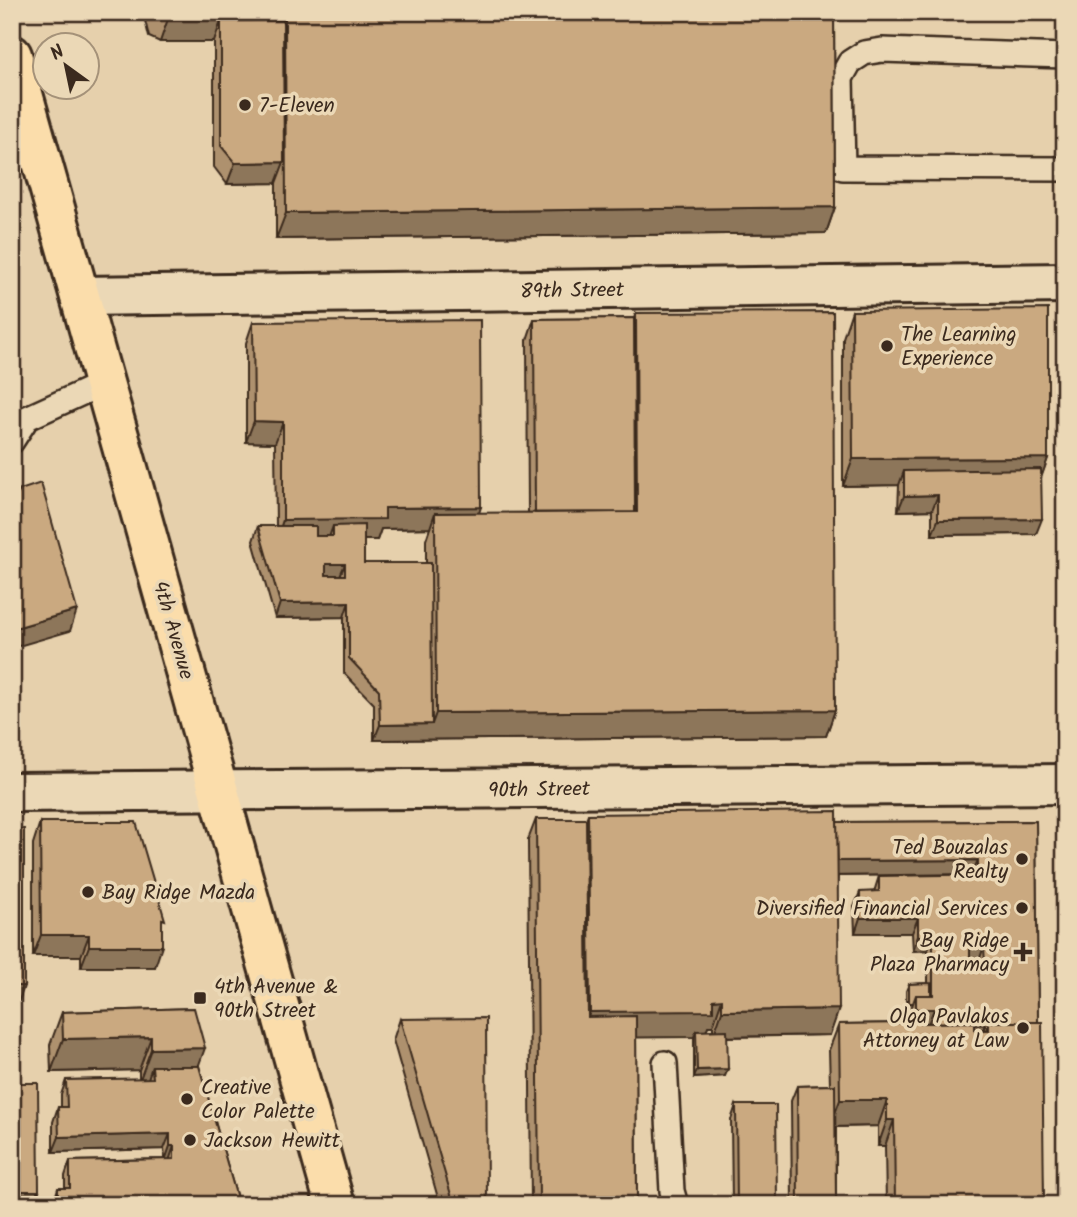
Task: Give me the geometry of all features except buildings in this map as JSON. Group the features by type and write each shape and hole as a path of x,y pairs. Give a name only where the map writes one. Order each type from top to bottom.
{"main road":[{"name":"4th Avenue","path":"12,55 25,148 80,296 335,1205"}],"street":[{"name":"89th Street","path":"80,296 1065,283"},
{"name":"90th Street","path":"12,792 1065,784"}],"lane":[{"path":"1065,57 882,50 864,52 850,62 841,78 843,168 1065,169"},
{"path":"12,441 27,418 104,383"},
{"path":"665,1063 672,1191 676,1205"}],"place":[{"name":"7-Eleven","path":"245,105"},
{"name":"The Learning Experience","path":"887,346"},
{"name":"Ted Bouzalas Realty","path":"1022,859"},
{"name":"Bay Ridge Mazda","path":"88,892"},
{"name":"Diversified Financial Services","path":"1022,908"},
{"name":"Bay Ridge Plaza Pharmacy","path":"1023,952"},
{"name":"4th Avenue & 90th Street","path":"200,998"},
{"name":"Olga Pavlakos Attorney at Law","path":"1023,1028"},
{"name":"Creative Color Palette","path":"187,1099"},
{"name":"Jackson Hewitt","path":"190,1140"}]}
